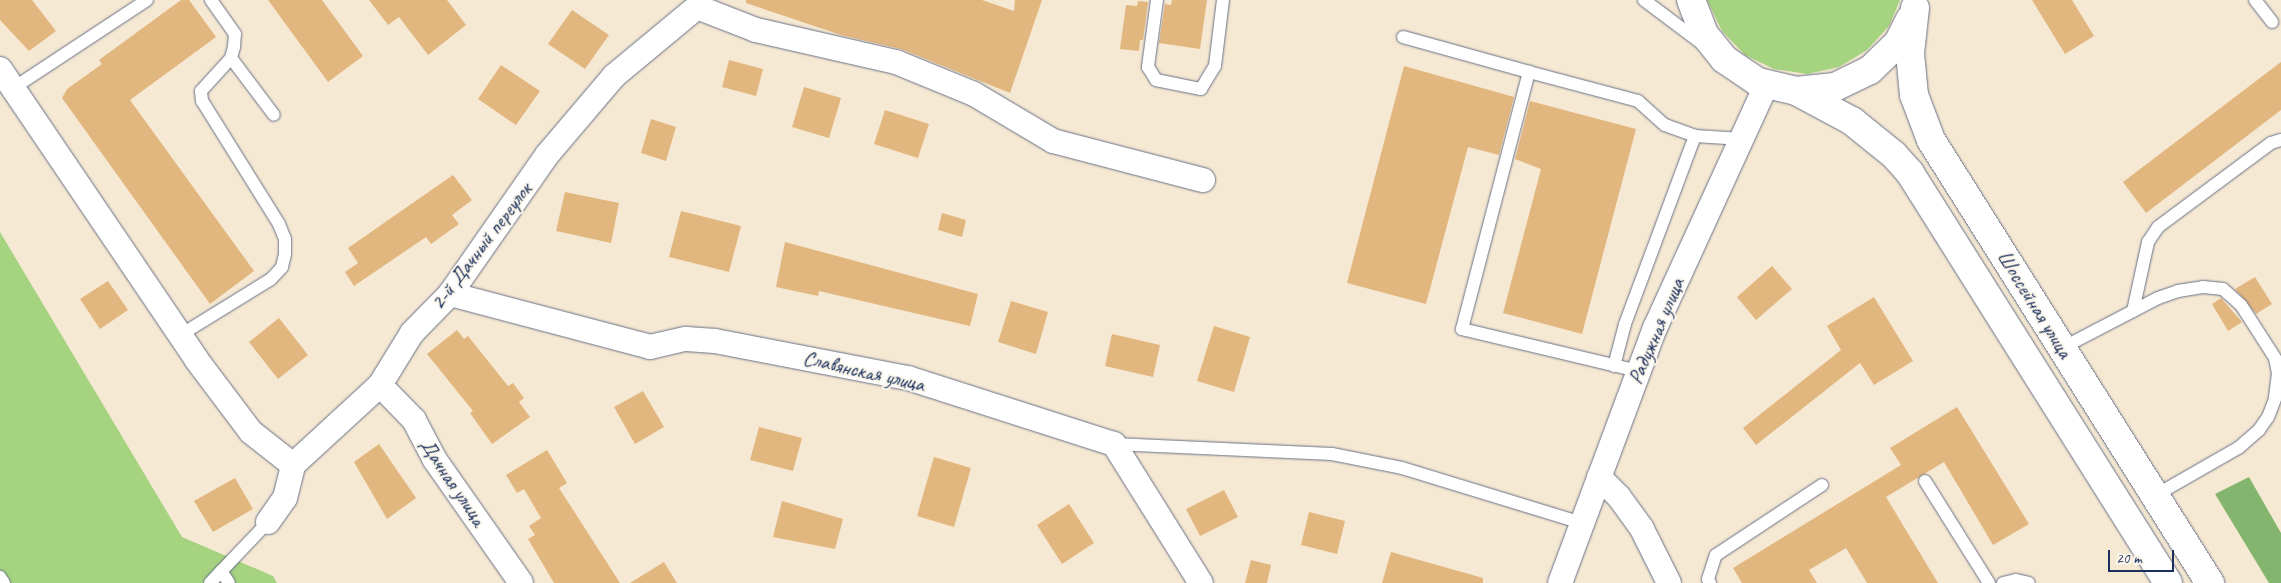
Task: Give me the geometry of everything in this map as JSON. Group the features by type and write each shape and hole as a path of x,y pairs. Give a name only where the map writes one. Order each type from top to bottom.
{"main road":[{"path":"1690,2 1704,34 1724,59 1740,72 1766,85 1796,91 1835,87 1870,70 1898,43 1916,4"},
{"name":"Шоссейная улица","path":"1916,4 1910,53 1914,88 1931,140 2210,583"},
{"name":"Шоссейная улица","path":"1796,91 1852,121 1894,155 1910,173 2168,583"}],"street":[{"name":"2-й Дачный переулок","path":"293,465 380,385 412,333 450,294 547,156 614,76 697,8 756,30 896,62 974,94 1053,141 1203,180"},
{"path":"0,68 15,87 182,334 196,359 251,432 293,465 285,498 268,522"},
{"name":"Радужная улица","path":"1560,583 1638,371 1766,85"},
{"name":"Славянская улица","path":"450,294 650,347 686,339 715,341 908,378 1114,444"},
{"name":"Дачная улица","path":"380,385 414,420 435,460 521,583"},
{"path":"1114,444 1201,583"},
{"path":"1599,477 1619,497 1642,529 1669,583"}],"lane":[{"path":"15,87 147,0"},
{"path":"182,334 271,279 282,267 285,254 285,239 280,224 202,101 201,92 209,80 231,58 235,34 211,0"},
{"path":"1157,0 1148,68 1156,80 1201,89 1215,66 1223,0"},
{"path":"1644,0 1724,59"},
{"path":"2255,0 2272,22"},
{"path":"1403,37 1638,102 1665,125 1695,136 1742,139"},
{"path":"231,58 274,116"},
{"path":"1529,72 1462,329 1638,371"},
{"path":"1614,366 1625,324 1695,136"},
{"path":"2133,311 2148,242 2158,227 2271,143 2281,140"},
{"path":"2062,348 2133,311 2178,291 2203,287 2223,289 2242,305 2275,358 2278,373 2275,399 2259,430 2238,448 2156,495"},
{"path":"1114,444 1332,454 1402,468 1582,523"},
{"path":"1925,481 1990,583"},
{"path":"1710,583 1708,579 1716,555 1822,485"},
{"path":"210,583 268,522"},
{"path":"221,572 229,583"},
{"path":"0,577 4,583"},
{"path":"2003,583 2016,580 2030,583"}],"green space":[{"path":"1707,0 1900,0 1889,26 1867,50 1839,67 1807,74 1774,69 1745,55 1722,31"},
{"path":"0,232 182,537 273,576 277,583 0,583"},
{"path":"2249,477 2281,533 2281,583 2269,583 2215,494"}],"building":[{"path":"0,0 32,0 56,31 29,51 0,20"},
{"path":"181,0 189,0 216,37 130,100 254,271 210,304 62,98 67,89 102,64 99,60"},
{"path":"268,0 322,0 363,56 328,82"},
{"path":"369,0 447,0 466,25 428,55 399,17 388,25"},
{"path":"746,0 982,0 1014,11 1015,0 1042,0 1010,93 901,49 841,35 746,3"},
{"path":"1172,0 1207,0 1200,49 1159,43 1165,4 1171,5"},
{"path":"2032,0 2072,0 2094,36 2065,54"},
{"path":"1138,1 1148,2 1143,40 1140,40 1139,51 1120,49 1126,5 1137,6"},
{"path":"572,10 609,35 585,69 548,44"},
{"path":"729,60 763,69 756,96 722,87"},
{"path":"2281,62 2281,110 2146,213 2123,182"},
{"path":"501,65 540,91 516,125 478,99"},
{"path":"1404,66 1514,97 1499,155 1468,147 1426,304 1347,283"},
{"path":"804,87 841,98 829,138 792,127"},
{"path":"1530,101 1636,129 1582,334 1503,313 1541,169 1515,159"},
{"path":"885,110 929,124 918,158 874,144"},
{"path":"651,119 676,127 666,161 641,153"},
{"path":"453,175 472,200 452,215 459,224 431,244 426,237 354,286 345,272 358,263 348,248"},
{"path":"565,192 619,203 611,243 556,231"},
{"path":"681,211 741,226 729,272 669,257"},
{"path":"942,213 966,220 962,237 938,230"},
{"path":"785,242 978,294 970,326 819,291 818,296 776,287"},
{"path":"1772,266 1792,289 1756,320 1737,297"},
{"path":"2255,277 2272,304 2256,314 2235,289"},
{"path":"108,281 128,310 100,329 80,299"},
{"path":"1874,297 1913,361 1874,385 1860,363 1756,445 1743,428 1841,350 1827,326"},
{"path":"2221,298 2242,322 2228,331 2212,304"},
{"path":"1011,301 1048,312 1036,354 998,342"},
{"path":"279,318 308,355 278,379 249,342"},
{"path":"1214,326 1250,337 1234,392 1197,381"},
{"path":"457,330 464,339 468,336 508,386 513,383 524,398 519,402 530,417 492,444 470,413 473,411 427,354"},
{"path":"1112,334 1160,345 1153,377 1105,366"},
{"path":"643,391 664,427 635,444 614,407"},
{"path":"1957,407 2029,524 1993,545 1944,462 1886,497 1938,583 1867,583 1846,548 1809,570 1817,583 1742,583 1733,568 1901,465 1890,448"},
{"path":"759,427 802,438 793,471 750,460"},
{"path":"379,444 416,498 387,519 354,462"},
{"path":"547,450 567,483 559,488 620,583 554,583 528,539 535,535 529,526 541,518 524,489 517,493 506,475"},
{"path":"934,457 971,468 954,527 917,516"},
{"path":"235,478 253,509 213,532 194,501"},
{"path":"1224,490 1238,517 1200,536 1186,509"},
{"path":"782,501 843,519 835,549 773,537"},
{"path":"1069,504 1094,543 1062,564 1037,525"},
{"path":"1309,512 1345,521 1337,554 1301,545"},
{"path":"1391,552 1483,578 1483,583 1382,583"},
{"path":"1251,560 1271,565 1267,583 1245,583"},
{"path":"664,562 677,583 630,583"}]}
